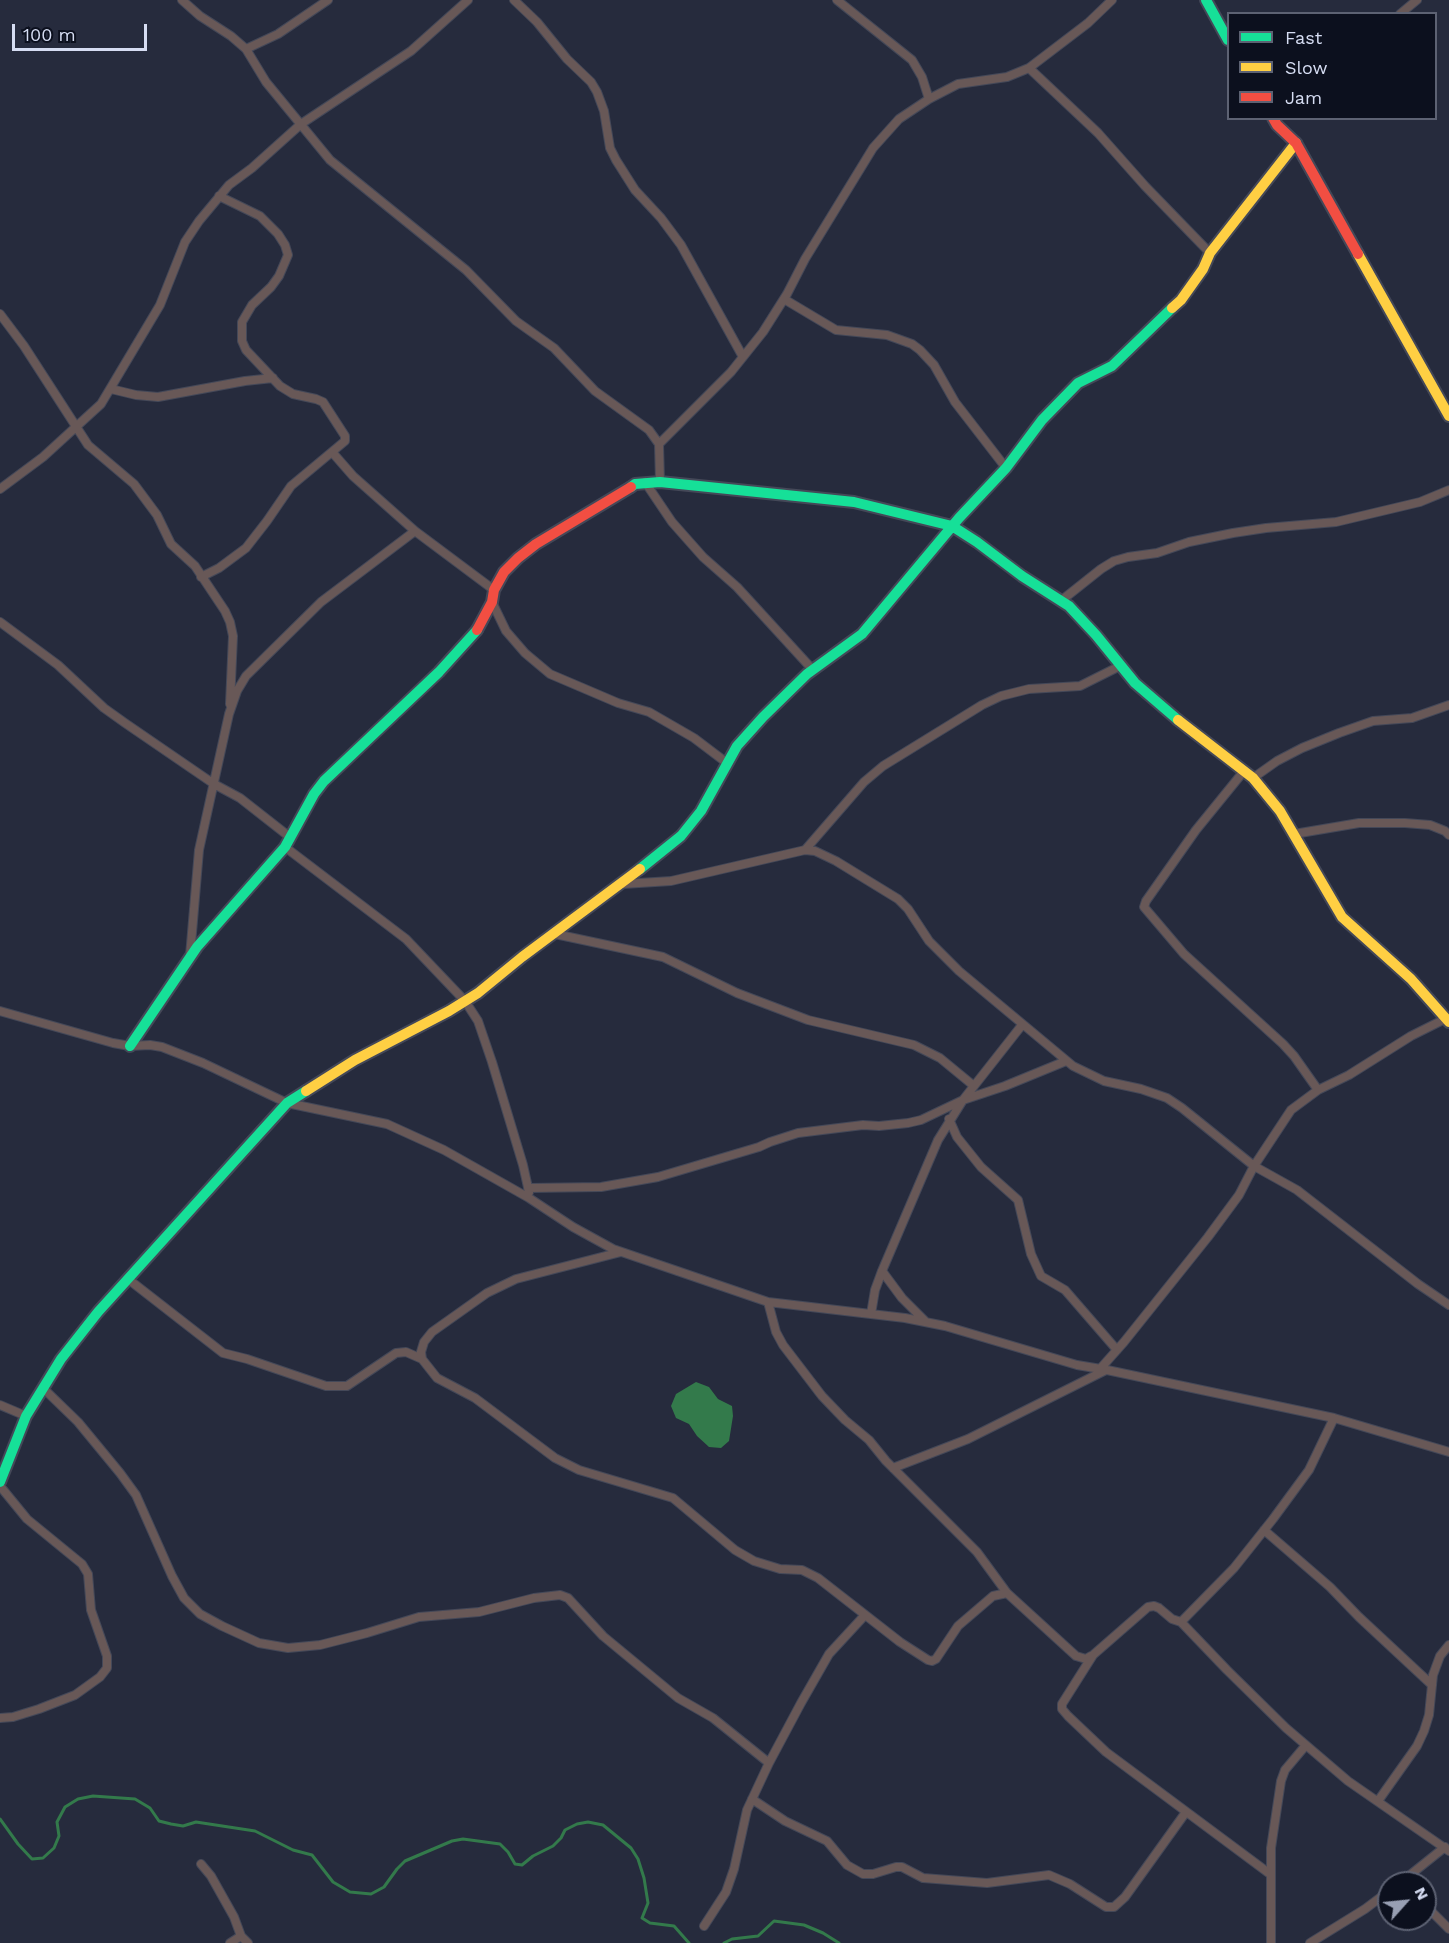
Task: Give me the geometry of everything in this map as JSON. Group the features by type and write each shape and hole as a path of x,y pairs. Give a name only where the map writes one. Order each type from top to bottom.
{"street":[{"path":"182,0 246,49 266,82 330,160 466,270 516,321 555,348 595,391 649,430 659,444 660,482"},
{"path":"246,49 278,34 328,0"},
{"path":"0,489 43,457 101,404 160,305 185,242 219,196 301,124 411,51 468,0"},
{"path":"514,0 591,82 604,111 610,148 616,160 635,190 661,218 681,245 743,357"},
{"path":"837,0 912,60 922,77 929,99"},
{"path":"659,444 731,372 763,332 873,148 899,119 929,99 965,82 1007,77 1029,68 1088,23 1112,0"},
{"path":"1206,0 1227,38"},
{"path":"1402,12 1417,0"},
{"path":"1029,68 1098,133 1145,186 1210,253"},
{"path":"1278,121 1296,143 1449,416"},
{"path":"0,1718 13,1717 75,1695 100,1677 107,1668 107,1656 91,1610 88,1574 82,1564 27,1519 0,1484 26,1416 61,1359 98,1312 287,1103 355,1060 465,1001 622,884 681,836 701,811 737,746 763,717 790,689 862,634 952,526 1006,468 1042,420 1078,383 1112,366 1182,300 1203,269 1210,253 1296,143"},
{"path":"201,577 219,568 246,548 291,486 345,441 345,436 323,402 293,394 273,378 246,350 241,332 247,312 271,287 286,263 288,255 278,234 260,216 219,196"},
{"path":"784,299 836,330 887,335 912,344 920,350 934,365 955,402 1006,468"},
{"path":"0,314 24,346 88,445 134,484 157,514 176,551 195,566 225,611 233,636 229,714"},
{"path":"111,390 158,397 273,378"},
{"path":"332,452 353,476 415,531 494,590"},
{"path":"645,482 672,522 703,556 737,587 813,670"},
{"path":"130,1046 205,937 288,843 314,794 324,781 439,672 480,626 492,602 494,590 504,572 536,544 625,490 645,482 854,502 952,526 1022,576 1062,600 1096,635 1135,683 1170,714 1253,778 1280,811 1342,917 1411,979 1448,1019 1412,1036 1349,1075 1318,1090 1291,1110 1254,1166 1239,1195 1104,1369 968,1439 893,1468"},
{"path":"1062,600 1101,568 1128,557 1157,553 1190,542 1233,533 1336,522 1420,502 1449,490"},
{"path":"190,958 199,850 229,714 237,691 246,676 321,602 415,531"},
{"path":"492,602 506,631 525,653 550,674 618,703 649,712 694,738 727,763"},
{"path":"0,622 58,664 104,708 214,784 240,798 288,843 406,939 465,1001 478,1021 485,1042 524,1165 530,1198"},
{"path":"805,850 864,782 883,766 982,705 1001,696 1029,689 1080,686 1120,666"},
{"path":"1253,778 1277,761 1339,733 1373,721 1412,718 1449,705"},
{"path":"1244,771 1196,830 1144,907 1191,961 1294,1056 1318,1090"},
{"path":"1294,834 1359,823 1405,823 1430,825 1449,835"},
{"path":"622,884 671,881 805,850 815,851 836,861 898,899 908,909 929,941 952,964 1066,1061 1088,1075 1104,1081 1141,1089 1167,1098 1254,1166 1297,1190 1418,1284 1449,1305"},
{"path":"555,934 663,957 737,993 808,1020 914,1045 940,1058 974,1086"},
{"path":"0,1011 86,1037 130,1046 162,1047 204,1063 287,1103 387,1124 444,1150 530,1198 573,1227 613,1249 768,1302 926,1322 1077,1365 1334,1419 1449,1452"},
{"path":"871,1314 875,1290 882,1271 938,1140 949,1119 1022,1025"},
{"path":"528,1188 601,1187 658,1177 798,1133 863,1125 909,1123 1066,1061"},
{"path":"949,1119 957,1137 981,1167 1018,1200 1031,1254 1041,1276 1065,1290 1117,1350"},
{"path":"422,1359 424,1341 432,1332 487,1293 516,1279 623,1252"},
{"path":"882,1271 902,1298 926,1322"},
{"path":"128,1279 223,1353 326,1386 347,1386 396,1353 406,1352 422,1359 437,1378 475,1398 555,1458 579,1470 673,1498 735,1550 764,1566 802,1570 819,1578 900,1642 928,1660 936,1659 958,1626 993,1596 1007,1593"},
{"path":"768,1302 776,1332 783,1345 822,1396 845,1420 869,1440 893,1468 977,1552 1007,1593 1076,1656 1086,1659 1093,1655 1148,1607 1159,1608 1172,1619 1181,1622 1305,1745 1348,1781 1447,1849 1417,1871"},
{"path":"43,1388 78,1422 136,1495 184,1598 200,1614 222,1626 259,1642 288,1648 320,1645 419,1617 479,1612 534,1598 560,1595 568,1598 603,1636 678,1698 713,1718 769,1763"},
{"path":"0,1405 26,1416"},
{"path":"1181,1622 1233,1568 1310,1470 1334,1419"},
{"path":"1264,1530 1330,1587 1432,1685"},
{"path":"704,1926 726,1892 734,1869 747,1810 769,1763 830,1654 865,1615"},
{"path":"1378,1801 1417,1746 1424,1731 1429,1715 1433,1675 1440,1656 1449,1645"},
{"path":"1093,1655 1062,1704 1062,1709 1106,1752 1270,1874"},
{"path":"1271,1943 1270,1848 1281,1781 1285,1770 1305,1745"},
{"path":"752,1799 785,1821 827,1841 848,1865 863,1874 902,1867 923,1878 987,1882 1049,1875 1070,1884 1106,1907 1114,1907 1125,1897 1186,1812"},
{"path":"201,1864 211,1876 241,1936 249,1943"},
{"path":"1310,1943 1377,1900"},
{"path":"1437,1917 1449,1929"},
{"path":"230,1943 241,1936"}],"shaded area":[{"path":"696,1382 709,1387 718,1399 732,1406 733,1416 729,1441 721,1448 709,1447 697,1436 689,1424 676,1418 671,1406 676,1394"}],"waterway":[{"path":"0,1819 32,1859 43,1858 54,1848 59,1836 57,1822 65,1807 78,1799 93,1796 135,1799 150,1808 159,1821 183,1826 196,1822 255,1831 293,1850 312,1855 333,1882 350,1892 371,1894 384,1887 405,1861 452,1841 463,1839 500,1844 515,1864 522,1865 533,1856 553,1846 565,1830 588,1822 603,1825 631,1848 638,1859 648,1903 642,1918 650,1923 674,1926 689,1943"},
{"path":"724,1943 732,1939 758,1936 774,1921 804,1925 839,1943"}],"traffic: fast":[{"path":"1206,0 1227,38"},
{"path":"640,869 681,836 701,811 737,746 807,674 862,634 959,518 1006,468 1042,420 1078,383 1112,366 1172,308"},
{"path":"631,487 635,484 660,482 854,502 952,526 1069,606 1135,683 1178,720"},
{"path":"130,1046 197,947 285,847 314,794 324,781 439,672 477,630"},
{"path":"0,1482 26,1416 61,1359 98,1312 287,1103 306,1091"}],"traffic: slow":[{"path":"1172,308 1181,300 1203,269 1210,253 1296,143"},
{"path":"1358,254 1449,416"},
{"path":"1178,720 1253,778 1280,811 1342,917 1411,979 1449,1022"},
{"path":"306,1091 355,1060 449,1011 478,993 522,957 640,869"}],"traffic: jam":[{"path":"1274,120 1296,143 1358,254"},
{"path":"477,630 504,572 518,558 536,544 631,487"}]}
